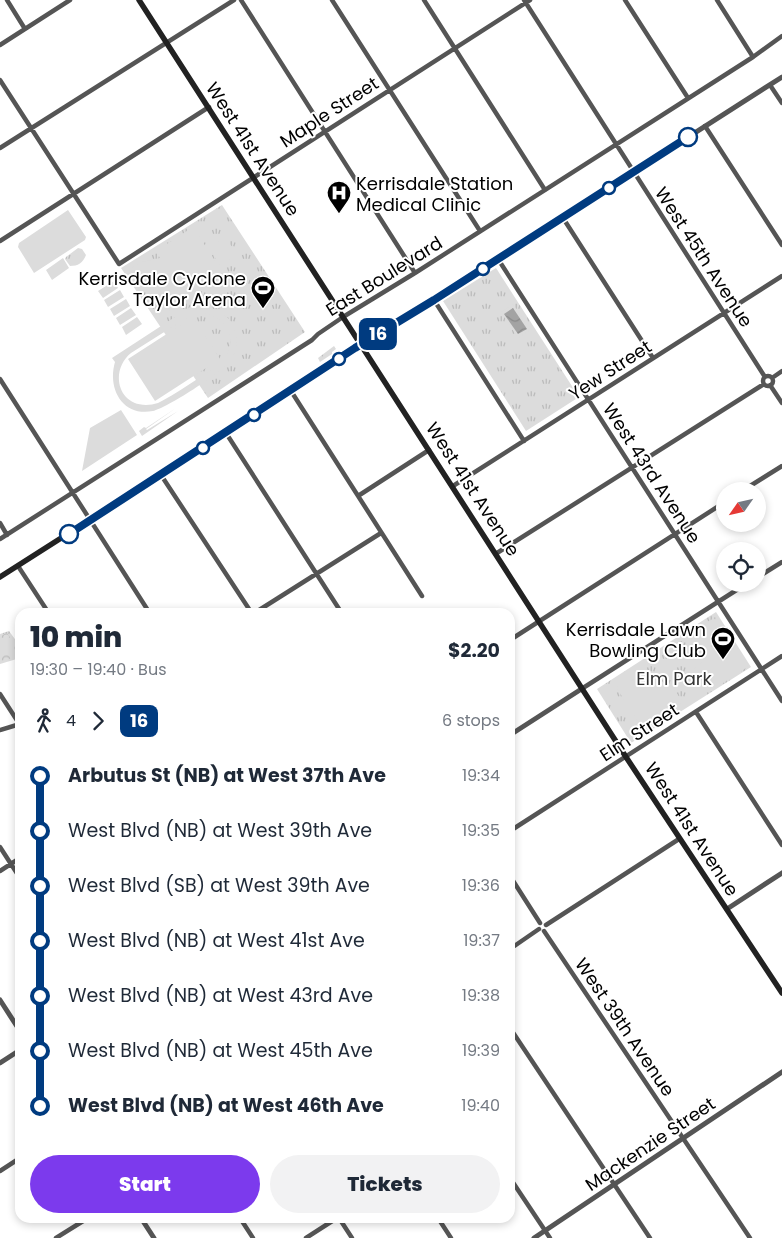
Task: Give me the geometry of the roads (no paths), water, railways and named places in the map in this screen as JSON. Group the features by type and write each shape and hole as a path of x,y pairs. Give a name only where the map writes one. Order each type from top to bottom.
{"main road":[{"name":"West 41st Avenue","path":"140,0 626,757 782,994"},
{"path":"0,577 90,521 362,344"}],"street":[{"path":"7,0 25,29"},
{"path":"0,45 70,0"},
{"path":"0,148 234,0"},
{"path":"241,0 415,273"},
{"path":"332,0 480,231"},
{"path":"424,0 545,190"},
{"path":"624,0 688,98"},
{"path":"716,0 753,57"},
{"name":"Maple Street","path":"73,194 119,264 526,1"},
{"name":"West 45th Avenue","path":"526,1 765,377"},
{"name":"East Boulevard","path":"0,539 312,340 343,317 753,57 782,36"},
{"path":"362,344 563,218 782,77"},
{"path":"0,80 73,194"},
{"path":"770,85 782,103"},
{"path":"0,241 209,107"},
{"path":"705,126 782,245"},
{"path":"563,218 653,358"},
{"name":"West 43rd Avenue","path":"498,259 782,701"},
{"name":"Yew Street","path":"453,486 782,276"},
{"path":"434,300 524,442"},
{"path":"770,385 772,378 782,371"},
{"path":"764,384 763,380 765,377 769,376 772,378"},
{"path":"0,379 146,608"},
{"path":"496,553 764,384 770,385"},
{"path":"770,385 782,403"},
{"path":"291,391 422,596"},
{"path":"226,433 338,608"},
{"path":"358,496 430,450"},
{"path":"756,482 782,466"},
{"path":"161,475 248,608"},
{"path":"515,637 716,508"},
{"path":"0,523 7,535"},
{"path":"262,608 381,533"},
{"path":"766,572 782,562"},
{"path":"18,566 45,608"},
{"path":"515,732 734,592"},
{"name":"Elm Street","path":"515,828 782,656"},
{"path":"0,694 15,716"},
{"path":"696,712 782,845"},
{"path":"0,730 15,726"},
{"path":"515,945 541,930 538,926 679,839"},
{"path":"0,847 15,870"},
{"path":"0,871 15,861"},
{"path":"727,909 782,873"},
{"path":"515,883 543,924"},
{"name":"West 39th Avenue","path":"541,930 750,1238"},
{"path":"0,1000 15,1023"},
{"path":"515,1036 650,1238"},
{"path":"0,1063 15,1053"},
{"name":"Mackenzie Street","path":"534,1238 782,1072"},
{"path":"0,1170 15,1161"},
{"path":"515,1185 550,1238"},
{"path":"56,1238 80,1223"},
{"path":"144,1223 154,1238"},
{"path":"243,1223 253,1238"},
{"path":"306,1238 330,1223"},
{"path":"342,1223 352,1238"},
{"path":"442,1223 452,1238"}],"water":[{"path":"513,308 527,329 518,334 504,314"}],"place":[{"name":"Kerrisdale Station Medical Clinic","path":"339,214"},
{"name":"Kerrisdale Cyclone Taylor Arena","path":"263,309"},
{"name":"Kerrisdale Lawn Bowling Club","path":"723,660"}],"park label":[{"name":"Elm Park","path":"674,678"}]}
